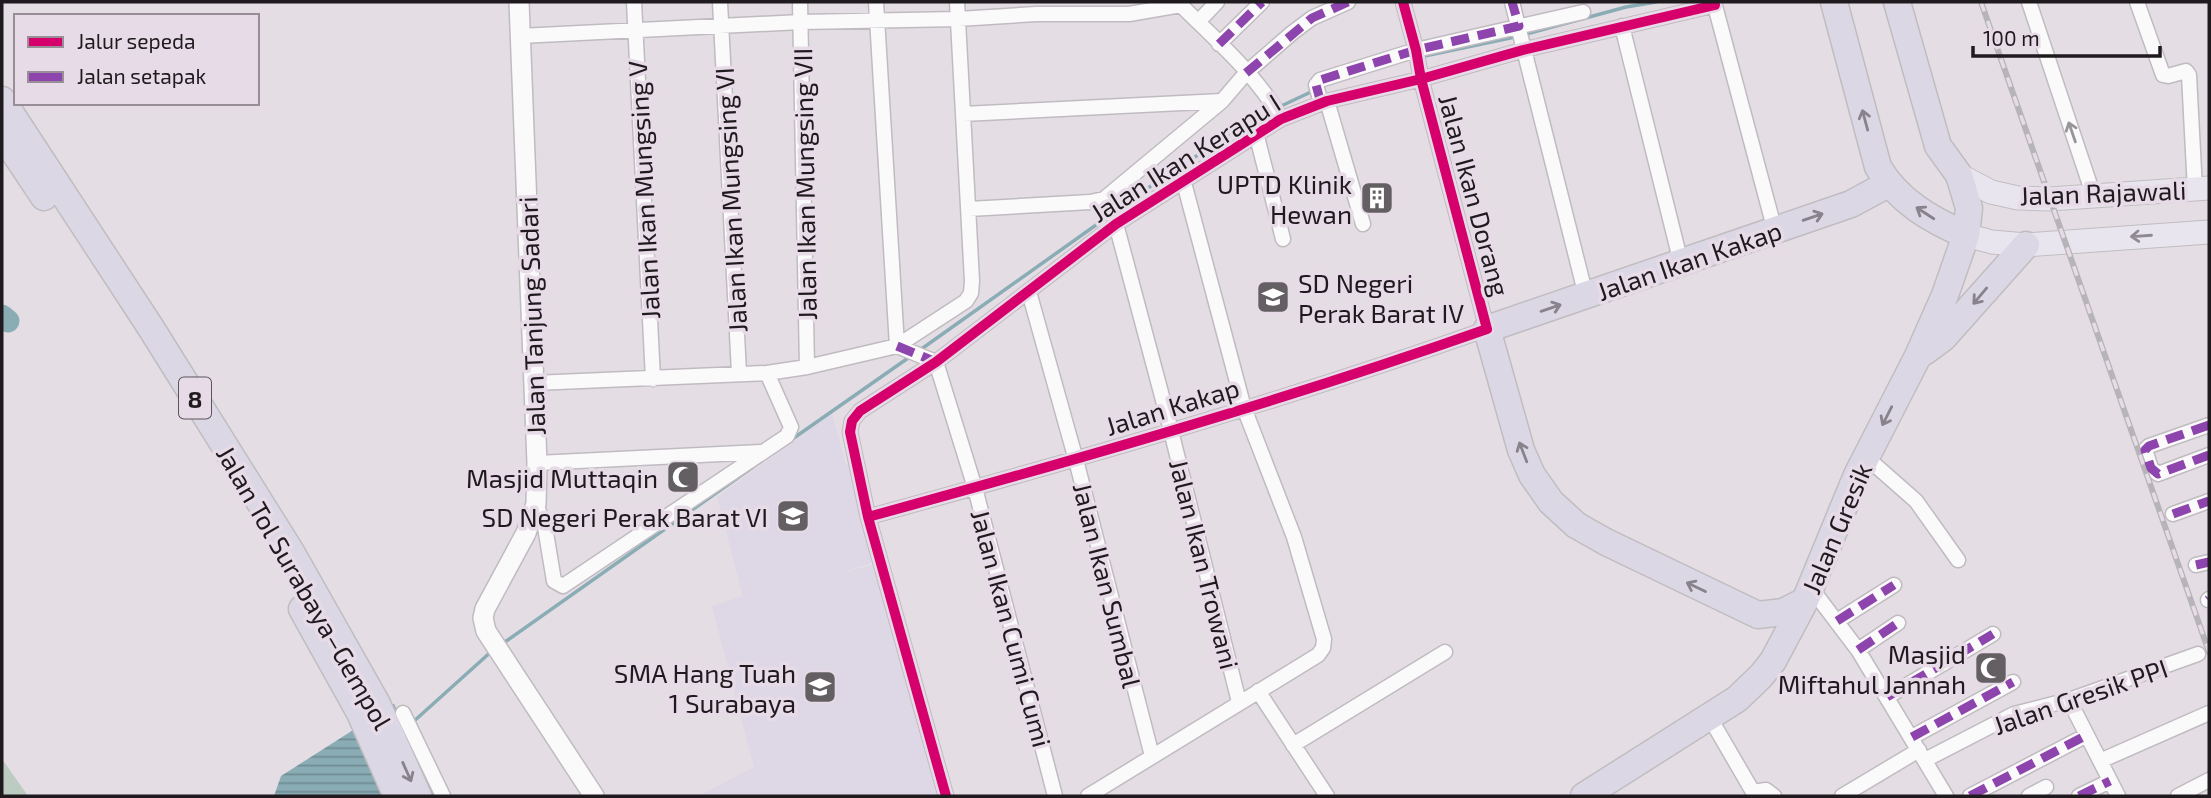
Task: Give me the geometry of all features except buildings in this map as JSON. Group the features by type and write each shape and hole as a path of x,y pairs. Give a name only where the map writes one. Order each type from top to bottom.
{"highway":[{"path":"1834,2 1878,167 1888,184 1905,200 1943,225 1966,236"},
{"name":"Jalan Gresik","path":"1584,796 1710,718 1746,692 1773,661 1808,595 1866,457 1919,356 1945,295 1966,236 1969,208 1959,176 1938,146 1897,2"},
{"name":"Jalan Tol Surabaya–Gempol","path":"2,100 151,328 291,552 369,709 397,796"},
{"name":"Jalan Tol Surabaya–Gempol","path":"2,134 135,333 369,709 418,796"},
{"name":"Jalan Ikan Kakap","path":"1487,329 1851,204 1888,184"},
{"path":"1919,356 1943,338 2026,245"},
{"name":"Jalan Ikan Dorang","path":"1487,329 1521,450 1532,475 1551,502 1576,526 1758,615"},
{"path":"1773,661 1770,636 1758,615 1783,612 1808,595"}],"main road":[{"name":"Jalan Rajawali","path":"1959,176 1991,192 2018,198 2094,197 2202,189"},
{"name":"Jalan Rajawali","path":"1966,236 2026,245 2209,233"}],"street":[{"name":"Jalan Tanjung Sadari","path":"519,2 537,463 536,504 526,533 483,618 486,631 594,796"},
{"name":"Jalan Ikan Mungsing V","path":"634,2 653,379"},
{"name":"Jalan Ikan Mungsing VI","path":"720,2 739,373"},
{"name":"Jalan Ikan Mungsing VII","path":"800,2 807,367"},
{"path":"876,2 898,346"},
{"path":"534,383 767,373 807,367 898,346 966,301 971,293 969,209 957,2"},
{"path":"1198,22 1217,2"},
{"path":"1219,44 1262,2"},
{"path":"969,209 1104,199 1222,101 1246,73 1312,18 1348,2"},
{"path":"1403,2 1417,52"},
{"path":"1512,2 1586,296"},
{"path":"2029,2 2094,197"},
{"path":"2137,2 2163,75 2186,71 2189,75 2202,189"},
{"path":"520,36 801,22 958,19 1035,8 1129,14 1180,3 1246,73 1278,114"},
{"path":"1714,3 1775,231"},
{"name":"Jalan Ikan Kerapu I","path":"868,517 849,432 852,421 860,411 935,362 1116,223 1256,133 1278,114 1420,75 1521,39 1622,26 1714,3"},
{"path":"1363,224 1324,102 1316,85 1320,80 1417,52 1521,39 1583,12"},
{"path":"1622,26 1681,263"},
{"name":"Jalan Ikan Dorang","path":"1417,52 1420,75 1487,329"},
{"path":"963,114 1222,101"},
{"path":"1256,133 1283,239"},
{"path":"1088,796 1318,655 1323,648 1324,639 1294,537 1244,408 1183,179"},
{"name":"Jalan Ikan Trowani","path":"1116,223 1239,702"},
{"name":"Jalan Ikan Sumbal","path":"1029,292 1076,460 1152,757"},
{"name":"Jalan Kakap","path":"868,517 1076,460 1408,357 1487,329"},
{"path":"898,346 935,362"},
{"name":"Jalan Ikan Cumi Cumi","path":"935,362 975,488 1055,796"},
{"path":"536,504 545,527 554,581 563,586 786,436 791,428 767,373"},
{"path":"2209,425 2148,446 2145,450 2152,470 2158,474 2209,455"},
{"path":"537,463 763,452"},
{"path":"1866,457 1916,501 1958,560"},
{"path":"2173,514 2209,501"},
{"path":"868,517 946,796"},
{"path":"1837,621 1894,584"},
{"path":"1808,595 1837,621 1858,650 1946,796"},
{"path":"1858,650 1898,623"},
{"path":"1887,697 1993,634"},
{"path":"1293,745 1445,652"},
{"name":"Jalan Gresik PPI","path":"1919,749 2199,654"},
{"path":"1842,796 1919,749 2013,682"},
{"path":"1258,691 1327,796"},
{"path":"2069,700 2118,796"},
{"path":"2100,761 2209,713"},
{"path":"1710,718 1750,794 1766,790 1774,796"},
{"path":"406,720 443,796"},
{"path":"1970,796 2087,735"},
{"path":"2079,796 2110,780"},
{"path":"2178,796 2209,780"},
{"path":"2029,796 2046,787"}],"shaded area":[{"name":"SMA Hang Tuah 1 Surabaya","path":"832,414 846,464 851,462 875,562 836,574 873,565 937,796 699,796 754,767 712,606 743,596 717,497"}],"green space":[{"path":"2,759 28,796 2,796"}],"water":[{"path":"394,704 441,796 274,796 281,776"}],"waterway":[{"path":"1523,35 1626,7 1656,2"},
{"path":"1420,57 1515,37"},
{"path":"1279,107 1313,91"},
{"path":"920,350 1158,181 1272,110"},
{"path":"2,316 8,321"},
{"path":"791,440 911,356"},
{"path":"502,644 753,467"},
{"path":"413,722 493,650"}],"railway":[{"path":"1981,2 2209,652"}],"marked path":[{"path":"1219,44 1262,2"},
{"path":"1246,73 1312,18 1348,2"},
{"path":"1321,103 1316,85 1320,80 1416,50 1519,26 1512,2"},
{"path":"897,346 936,362"},
{"path":"2209,425 2149,446 2145,450 2151,468 2158,474 2209,455"},
{"path":"2173,514 2209,501"},
{"path":"2196,565 2209,562"},
{"path":"1837,621 1894,585"},
{"path":"1858,650 1898,623"},
{"path":"1887,697 1993,634"},
{"path":"1912,737 2013,682"},
{"path":"1970,796 2087,735"},
{"path":"2079,796 2110,781"}],"cycle path":[{"path":"868,517 1179,429 1487,329 1403,2"},
{"path":"946,796 868,517 850,432 852,421 860,411 936,362 1116,224 1281,119 1327,101 1421,79 1523,50 1715,5 1714,2"}],"place":[{"name":"UPTD Klinik Hewan","path":"1377,198"},
{"name":"SD Negeri Perak Barat IV","path":"1273,297"},
{"name":"Masjid Muttaqin","path":"683,477"},
{"name":"SD Negeri Perak Barat VI","path":"793,516"},
{"name":"Masjid Miftahul Jannah","path":"1991,668"},
{"name":"SMA Hang Tuah 1 Surabaya","path":"820,687"}]}
